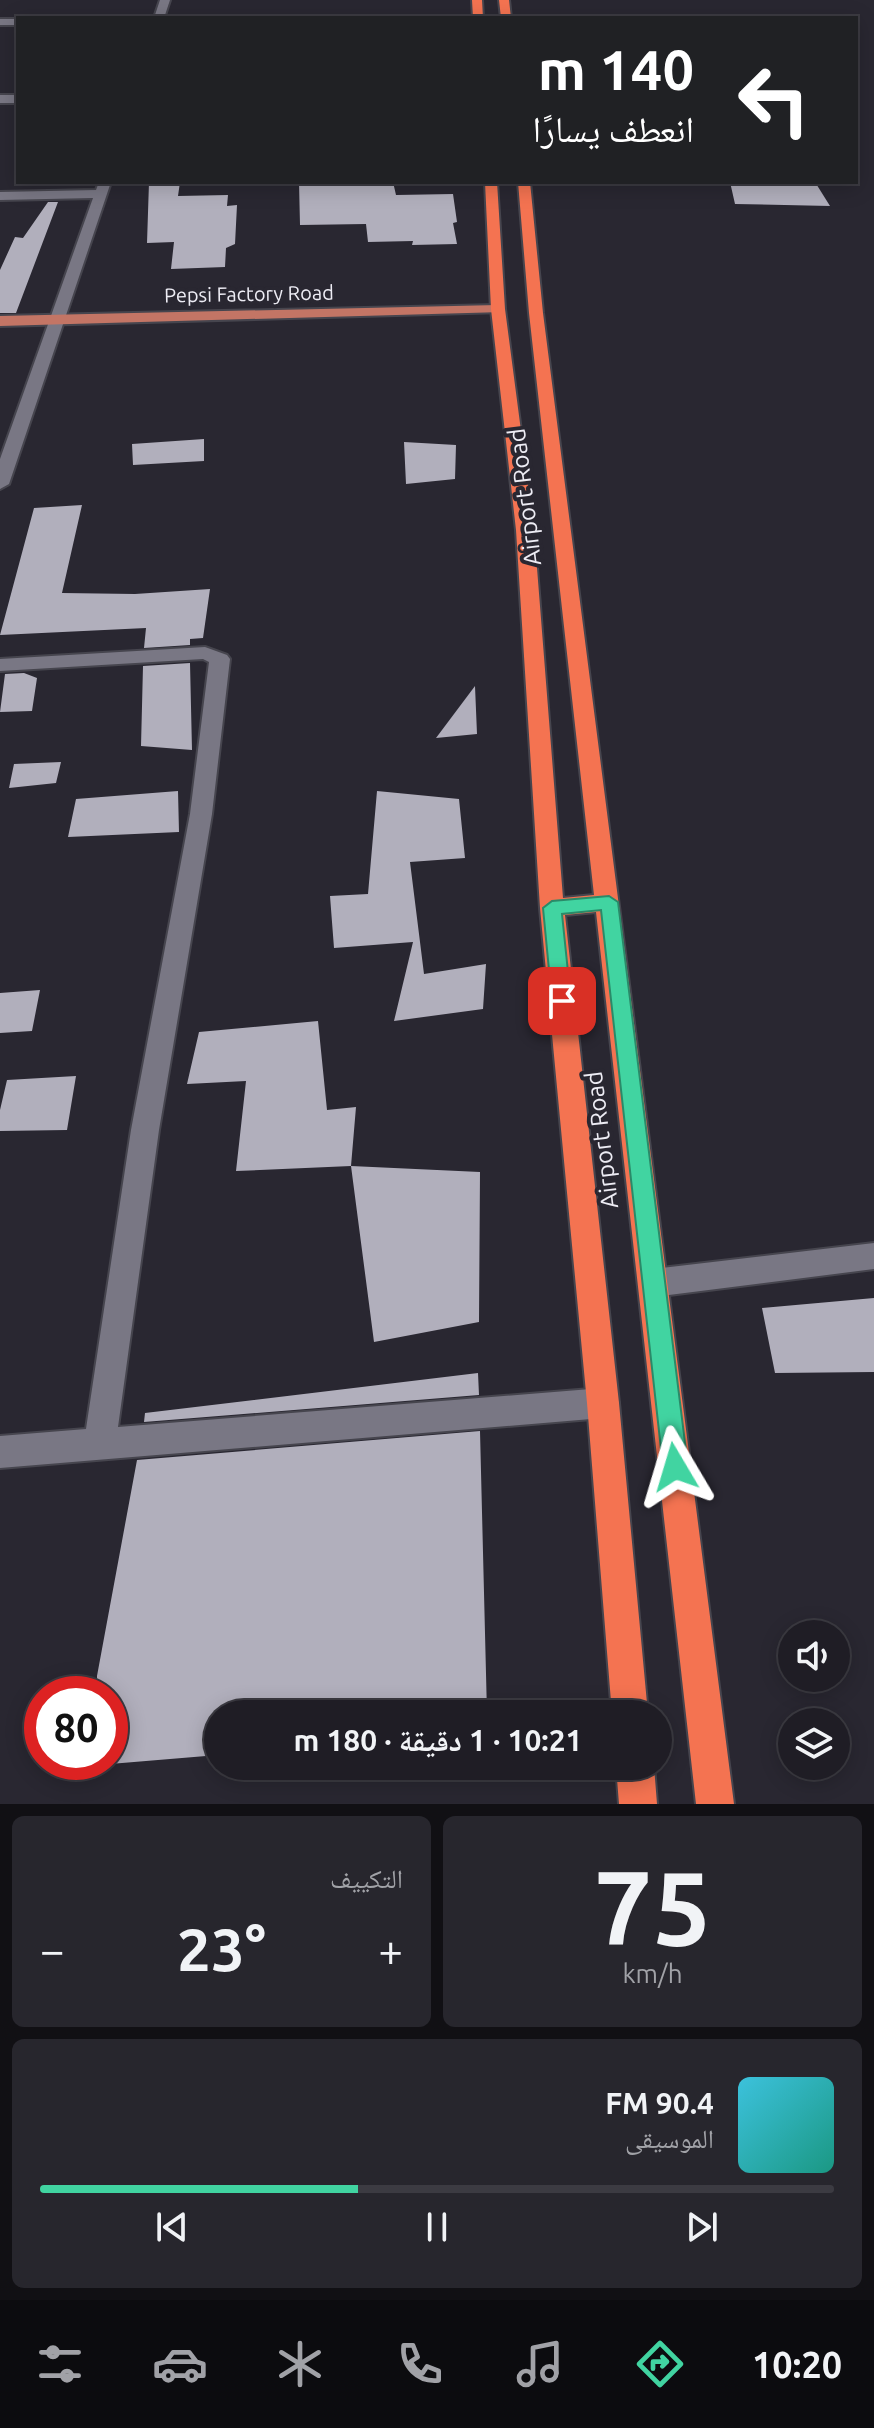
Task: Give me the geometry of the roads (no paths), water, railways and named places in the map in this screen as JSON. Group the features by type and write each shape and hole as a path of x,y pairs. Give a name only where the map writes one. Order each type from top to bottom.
{"highway":[{"name":"Airport Road","path":"491,184 498,309 525,530 552,908 603,1403 629,1700"},
{"name":"Airport Road","path":"524,184 536,313 715,1804"},
{"path":"552,908 609,902"},
{"path":"636,1780 638,1804"}],"main road":[{"name":"Pepsi Factory Road","path":"0,321 498,309"}],"street":[{"path":"0,196 103,188 0,484"},
{"path":"0,665 205,653 220,659 201,814 145,1130 100,1443"},
{"path":"653,1283 874,1256"},
{"path":"0,1452 603,1403"}]}
